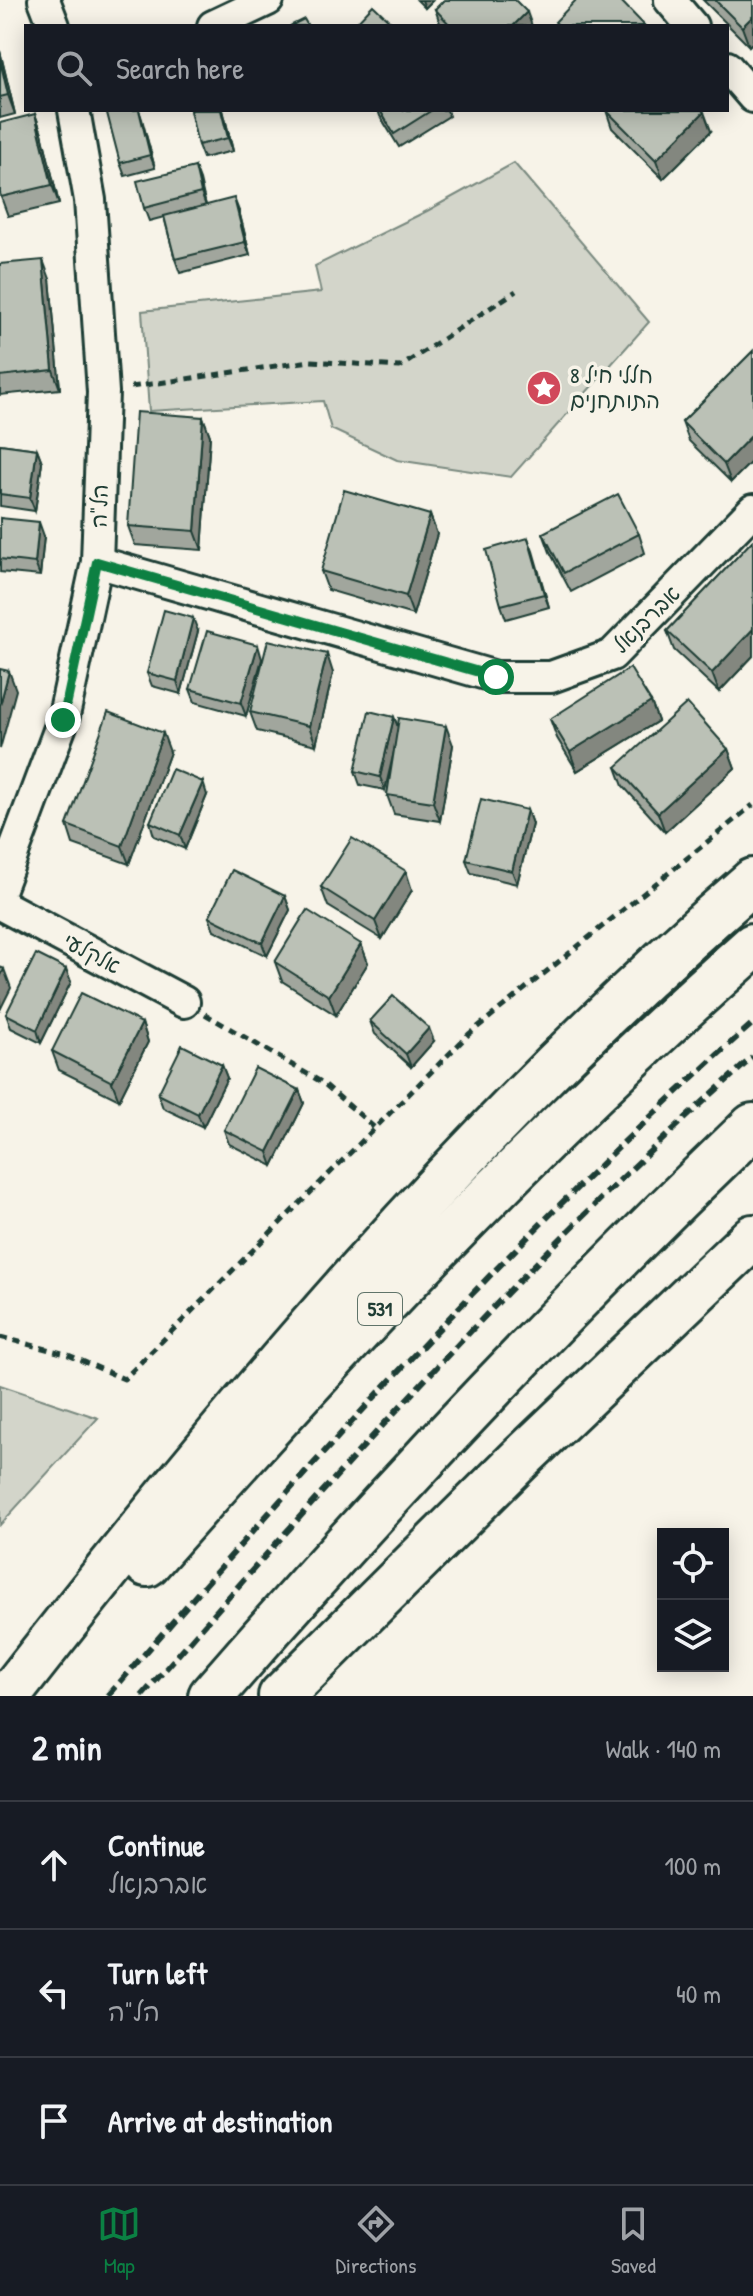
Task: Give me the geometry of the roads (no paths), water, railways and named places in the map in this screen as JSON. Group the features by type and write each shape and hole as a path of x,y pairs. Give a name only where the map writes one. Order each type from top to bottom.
{"highway":[{"path":"8,1696 143,1524 370,1257 518,1098 672,951 753,881"},
{"name":"531","path":"33,1696 272,1424 425,1261 553,1131 753,946"},
{"path":"211,1696 462,1418 636,1238 753,1126"},
{"path":"281,1696 519,1460 753,1237"}],"street":[{"path":"44,0 53,24"},
{"path":"217,24 268,0"},
{"path":"670,0 690,24"},
{"path":"729,69 753,97"},
{"name":"הל\"ה","path":"0,888 63,720 97,562 103,392 90,200 74,112"},
{"name":"אברבנאל","path":"97,562 496,677 551,677 612,655 753,510"},
{"name":"אלקלעי","path":"0,904 184,1002"}],"railway":[{"path":"108,1696 340,1435 500,1265 667,1101 753,1023"},
{"path":"142,1696 362,1448 513,1287 671,1131 753,1057"}],"place":[{"name":"8 חללי חיל התותחנים","path":"544,388"}]}
